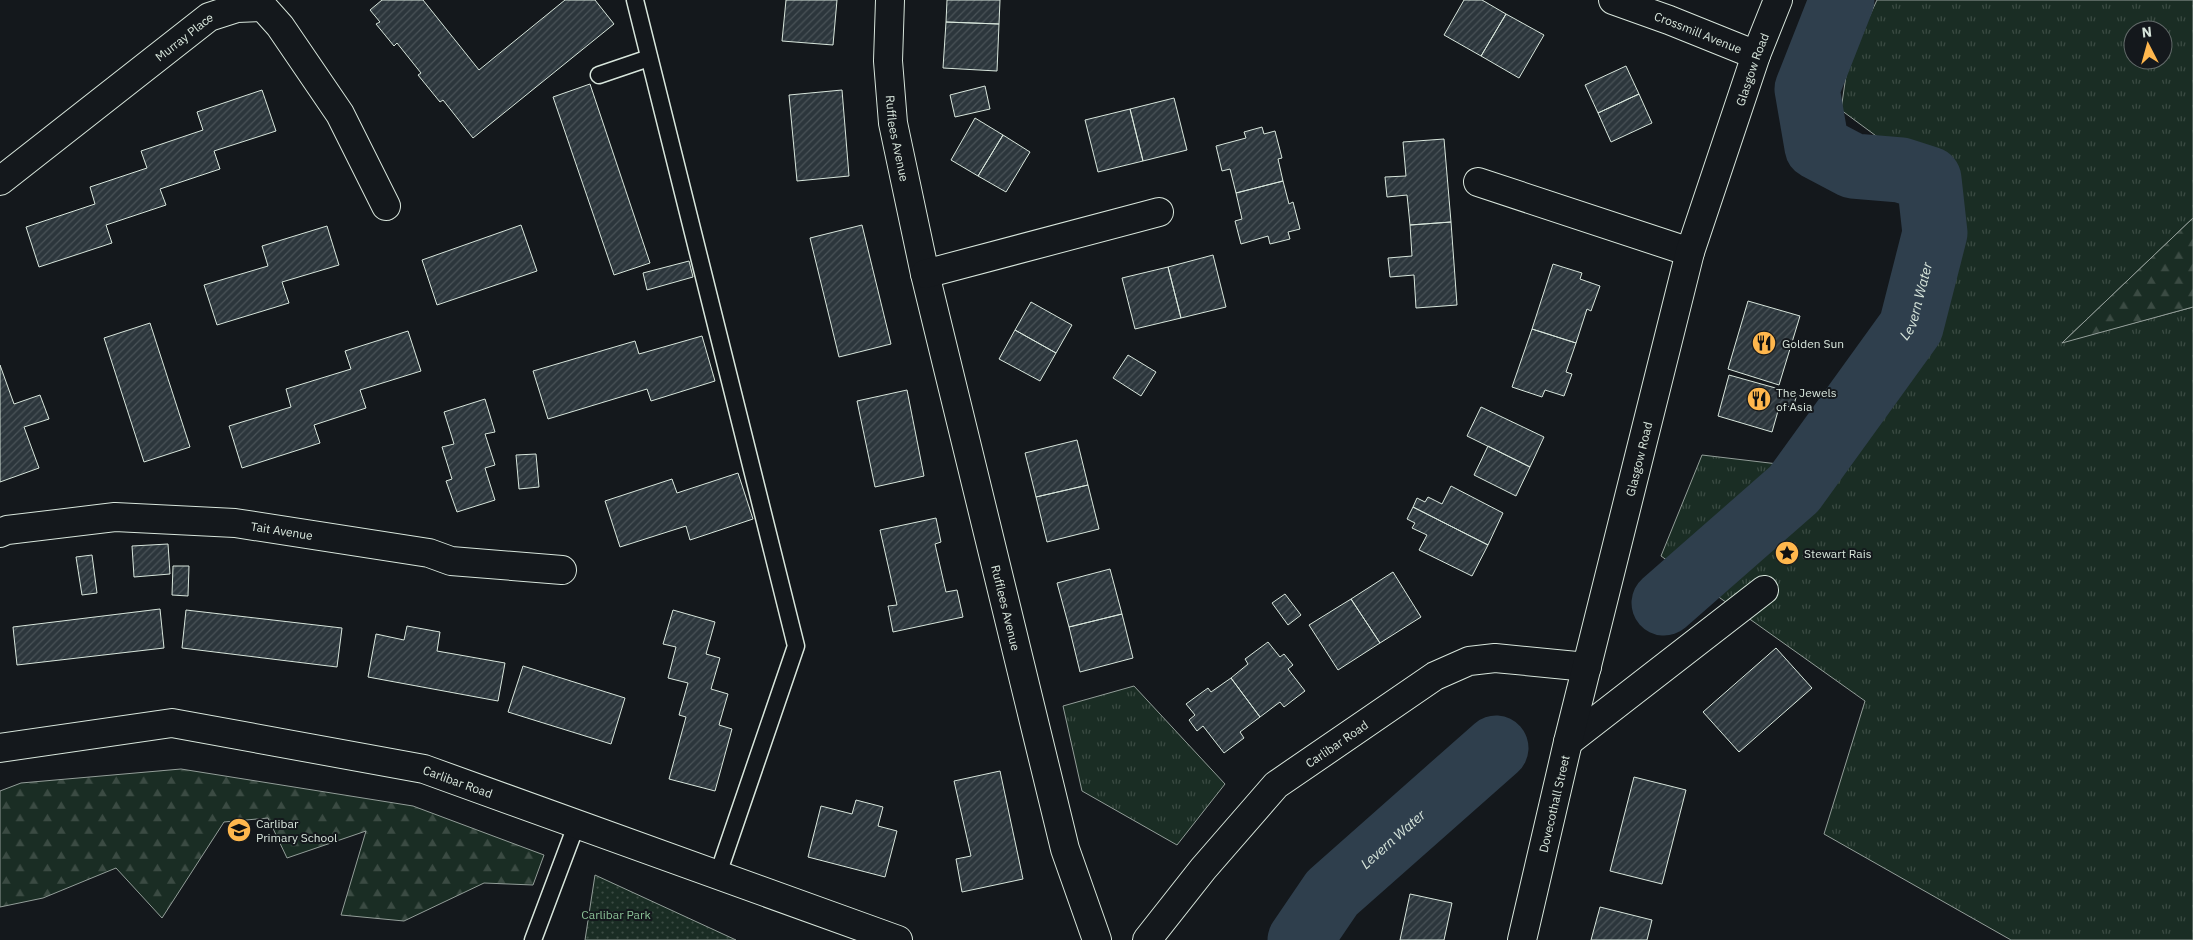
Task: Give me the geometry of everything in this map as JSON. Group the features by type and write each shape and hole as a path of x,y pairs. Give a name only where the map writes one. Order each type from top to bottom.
{"street":[{"name":"Rufflees Avenue","path":"890,0 888,61 893,123 925,274 1065,849 1097,940"},
{"name":"Crossmill Avenue","path":"1613,0 1756,55"},
{"name":"Glasgow Road","path":"1587,667 1690,252 1756,55 1778,0"},
{"name":"Murray Place","path":"0,181 209,17 237,8 263,7 280,26 340,114 386,206"},
{"path":"1478,182 1690,252"},
{"path":"925,274 1159,212"},
{"name":"Tait Avenue","path":"0,533 7,530 116,516 235,523 429,553 451,561 562,570"},
{"path":"1568,742 1764,590"},
{"name":"Carlibar Road","path":"1147,940 1203,870 1276,785 1435,676 1469,661 1495,658 1587,667"},
{"name":"Dovecothall Street","path":"1522,940 1587,667"},
{"name":"Carlibar Road","path":"2,743 172,723 424,769 898,940"}],"lane":[{"path":"635,0 796,646 718,874"},
{"path":"599,75 649,58"},
{"path":"533,940 577,823"}],"green space":[{"path":"1877,0 2193,0 2193,218 2063,342 2193,307 2193,940 2011,940 1824,834 1865,701 1661,556 1702,455 1837,471 1929,304 1933,178 1841,110 1848,62"},
{"path":"2193,218 2193,307 2062,343"},
{"path":"1134,686 1225,784 1177,845 1082,791 1063,706"},
{"path":"181,769 413,806 544,855 533,885 484,883 404,921 341,915 366,831 287,858 268,818 224,822 162,918 116,868 43,898 0,907 0,791 21,783"},
{"name":"Carlibar Park","path":"595,875 736,940 585,940"}],"building":[{"path":"382,0 423,0 479,70 565,0 595,0 614,24 473,138 443,100 440,102 418,75 421,73 397,43 394,46 376,24 380,22 370,10"},
{"path":"786,0 837,0 833,45 782,41"},
{"path":"947,0 1000,0 999,24 946,22"},
{"path":"1464,0 1482,0 1506,14 1481,56 1444,35"},
{"path":"1506,14 1544,35 1519,78 1481,56"},
{"path":"946,22 999,24 997,71 943,68"},
{"path":"1626,66 1639,94 1598,113 1585,85"},
{"path":"590,84 650,263 614,275 553,97"},
{"path":"985,86 990,109 955,117 950,95"},
{"path":"262,90 276,131 214,151 220,169 160,189 166,205 106,225 112,243 39,267 26,227 95,204 90,187 147,168 141,151 203,130 197,112"},
{"path":"842,90 849,176 797,181 789,95"},
{"path":"1639,94 1652,123 1611,142 1598,113"},
{"path":"1174,98 1187,150 1143,161 1130,109"},
{"path":"1130,109 1143,161 1098,172 1085,120"},
{"path":"975,118 1003,135 978,176 951,160"},
{"path":"1262,127 1264,134 1275,131 1282,158 1278,159 1283,181 1236,193 1230,169 1222,171 1216,146 1246,138 1244,132"},
{"path":"1003,135 1030,152 1006,192 978,176"},
{"path":"1444,139 1451,222 1410,225 1407,195 1387,197 1385,177 1406,176 1403,142"},
{"path":"1283,181 1289,204 1293,202 1300,229 1288,232 1290,239 1270,244 1268,236 1241,244 1235,221 1242,219 1236,193"},
{"path":"1451,222 1457,305 1416,308 1414,275 1390,277 1388,258 1412,256 1410,225"},
{"path":"521,225 537,271 437,305 422,260"},
{"path":"862,225 891,344 839,357 810,238"},
{"path":"327,226 339,265 282,282 289,303 217,325 204,285 268,266 262,246"},
{"path":"1213,255 1226,307 1181,318 1168,267"},
{"path":"689,261 693,277 647,290 643,273"},
{"path":"1553,264 1582,273 1580,279 1600,286 1591,311 1587,309 1576,343 1532,329"},
{"path":"1168,267 1181,318 1135,329 1122,278"},
{"name":"Golden Sun","path":"1748,301 1800,316 1779,385 1728,369"},
{"path":"1031,302 1072,325 1056,353 1015,330"},
{"path":"150,323 190,447 144,462 104,338"},
{"path":"1532,329 1576,343 1566,372 1572,374 1564,396 1545,390 1542,397 1512,387"},
{"path":"1015,330 1056,353 1040,381 999,359"},
{"path":"408,331 421,371 360,390 366,408 314,425 320,443 242,468 229,426 291,407 286,389 351,369 345,351"},
{"path":"702,336 715,381 651,401 647,389 548,419 533,371 635,341 639,354"},
{"path":"1128,355 1156,372 1141,396 1113,378"},
{"path":"0,365 14,404 40,395 49,419 24,427 39,468 0,482"},
{"name":"The Jewels of Asia","path":"1729,375 1797,394 1793,408 1780,404 1772,432 1718,416"},
{"path":"907,390 924,476 875,487 857,401"},
{"path":"485,399 495,432 485,434 495,465 485,468 495,500 457,512 446,481 452,479 442,447 454,444 444,412"},
{"path":"1481,407 1544,437 1530,467 1467,436"},
{"path":"1077,440 1088,485 1036,497 1025,453"},
{"path":"1488,446 1530,467 1516,496 1474,475"},
{"path":"536,454 539,487 519,489 516,455"},
{"path":"738,473 753,519 690,540 686,526 620,547 605,501 672,479 677,493"},
{"path":"1088,485 1099,529 1047,542 1036,497"},
{"path":"1451,486 1503,513 1488,545 1413,507 1417,498 1425,502 1428,497 1442,504"},
{"path":"1413,507 1488,545 1472,576 1419,550 1427,535 1412,528 1415,523 1407,519"},
{"path":"936,518 941,542 935,544 946,592 957,590 963,617 893,632 888,606 897,605 880,530"},
{"path":"168,544 170,574 134,577 132,546"},
{"path":"92,555 97,593 82,595 76,557"},
{"path":"173,566 189,566 188,596 172,595"},
{"path":"1110,569 1122,614 1069,627 1057,583"},
{"path":"1393,572 1421,617 1380,643 1351,599"},
{"path":"1285,594 1301,615 1288,625 1272,603"},
{"path":"1351,599 1380,643 1338,670 1309,625"},
{"path":"160,609 164,648 17,665 13,627"},
{"path":"186,610 342,628 337,667 182,648"},
{"path":"673,610 715,622 706,654 720,658 711,689 728,694 719,725 732,729 715,791 669,779 686,717 679,715 688,683 668,678 676,647 663,644"},
{"path":"1122,614 1133,658 1080,672 1069,627"},
{"path":"407,626 440,632 437,651 505,663 498,701 368,677 376,634 404,640"},
{"path":"1268,642 1280,657 1284,654 1293,665 1288,669 1305,691 1284,707 1280,702 1260,717 1231,678 1248,664 1245,659"},
{"path":"1776,648 1812,688 1739,752 1703,712"},
{"path":"523,666 625,698 611,744 508,712"},
{"path":"1231,678 1260,717 1240,732 1244,738 1224,753 1203,726 1197,731 1189,720 1195,715 1186,704 1208,688 1211,692"},
{"path":"1000,771 1023,879 962,892 956,859 971,856 954,781"},
{"path":"1634,777 1686,790 1662,884 1610,871"},
{"path":"856,800 883,807 878,826 897,831 885,877 808,857 821,806 852,814"},
{"path":"1410,894 1452,903 1444,940 1400,940"},
{"path":"1600,907 1652,920 1647,940 1591,940"}],"waterway":[{"name":"Levern Water","path":"1664,603 1794,489 1911,327 1935,233 1929,179 1901,170 1853,166 1817,147 1807,89 1842,0"},
{"name":"Levern Water","path":"1300,940 1332,893 1496,748"}],"place":[{"name":"Golden Sun","path":"1764,343"},
{"name":"The Jewels of Asia","path":"1759,399"},
{"name":"Stewart Rais","path":"1787,553"},
{"name":"Carlibar Primary School","path":"239,830"}]}
